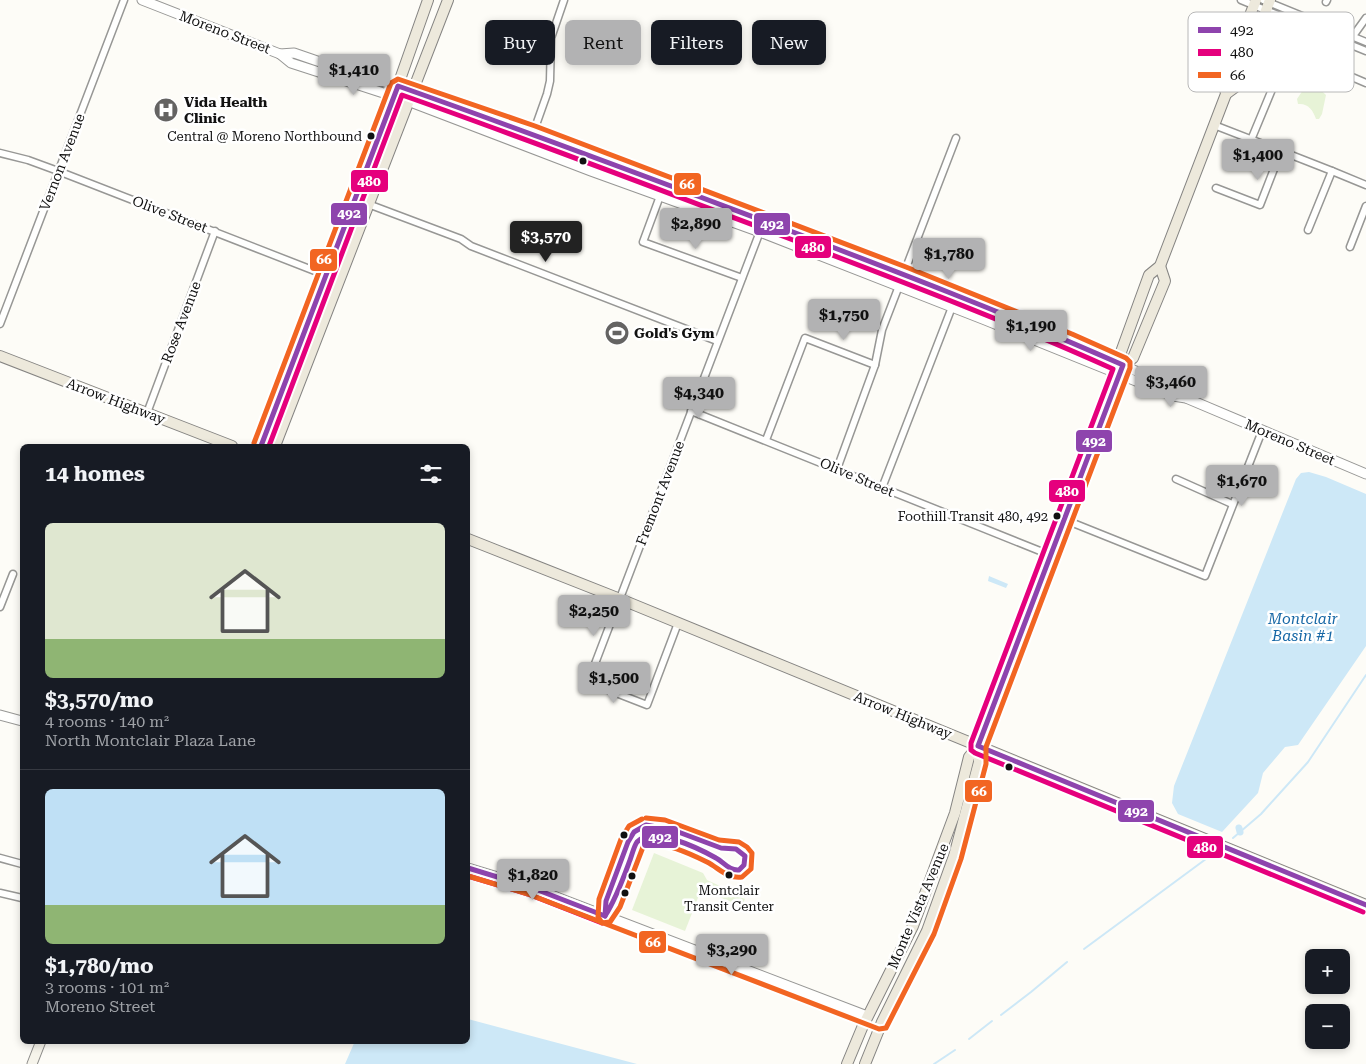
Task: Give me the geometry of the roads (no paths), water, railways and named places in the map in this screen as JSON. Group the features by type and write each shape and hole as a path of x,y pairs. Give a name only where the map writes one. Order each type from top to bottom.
{"main road":[{"path":"262,444 394,97 428,0"},
{"path":"276,444 448,0"},
{"name":"Monte Vista Avenue","path":"847,1064 867,1016 913,926 956,813 969,757 978,746 1123,365 1121,351 1149,275 1160,266 1226,94 1229,92"},
{"name":"Monte Vista Avenue","path":"1123,365 1133,358 1164,281 1160,266"},
{"name":"Arrow Highway","path":"0,356 227,444"},
{"name":"Arrow Highway","path":"470,540 620,599 1366,905"},
{"name":"Monte Vista Avenue","path":"865,1064 882,1022 927,931 954,856 979,762 978,746"},
{"path":"32,1064 39,1044"}],"street":[{"name":"Vernon Avenue","path":"0,324 124,0"},
{"name":"Moreno Street","path":"142,0 280,54 291,63 408,102 760,232 1119,375 1173,396 1186,398 1366,474"},
{"path":"525,146 532,133 550,81 550,38 564,0"},
{"path":"1241,0 1263,3 1288,12"},
{"path":"1263,3 1281,12"},
{"path":"1354,35 1366,18"},
{"path":"1354,36 1366,42"},
{"path":"1354,46 1366,51"},
{"name":"Moreno Street","path":"280,54 294,53 413,90 764,221 1070,341 1176,389 1186,398"},
{"path":"1354,78 1366,83"},
{"path":"1251,140 1271,92"},
{"path":"1214,125 1366,185"},
{"path":"837,469 875,365 880,338 898,286 956,138"},
{"path":"1216,188 1260,205 1281,151"},
{"name":"Olive Street","path":"0,154 28,160 58,171 338,280"},
{"path":"1308,230 1332,171"},
{"path":"660,196 644,242 742,278"},
{"path":"368,204 717,341"},
{"path":"1350,248 1366,206"},
{"name":"Fremont Avenue","path":"678,623 647,705 588,682 764,221"},
{"name":"Rose Avenue","path":"147,413 215,231"},
{"path":"882,488 952,307"},
{"path":"766,440 804,338 875,365"},
{"name":"Olive Street","path":"691,411 1050,555"},
{"path":"1064,519 1205,576 1262,430"},
{"path":"1176,479 1232,504"},
{"path":"0,607 13,574"},
{"path":"0,715 20,720"},
{"path":"0,858 20,863"},
{"path":"470,869 530,887 882,1022"},
{"path":"0,893 20,898"}],"water":[{"name":"Montclair Basin #1","path":"1309,472 1366,494 1366,646 1298,745 1285,747 1263,773 1258,793 1222,832 1178,814 1172,803 1174,786 1296,479 1301,473"},
{"path":"989,576 1008,584 1006,588 988,581"},
{"path":"470,1020 637,1064 345,1064 354,1044 470,1044"}],"waterway":[{"path":"1233,838 1261,814 1308,762 1366,675"},
{"path":"1239,828 1240,832"},
{"path":"1084,949 1210,856"},
{"path":"1001,1015 1067,962"},
{"path":"969,1039 992,1021"},
{"path":"934,1064 955,1050"}],"place":[{"name":"Vida Health Clinic","path":"166,110"},
{"name":"Central @ Moreno Northbound","path":"371,136"},
{"name":"Gold's Gym","path":"617,333"},
{"name":"Foothill Transit 480, 492","path":"1057,516"},
{"name":"Montclair Transit Center","path":"729,875"}]}
